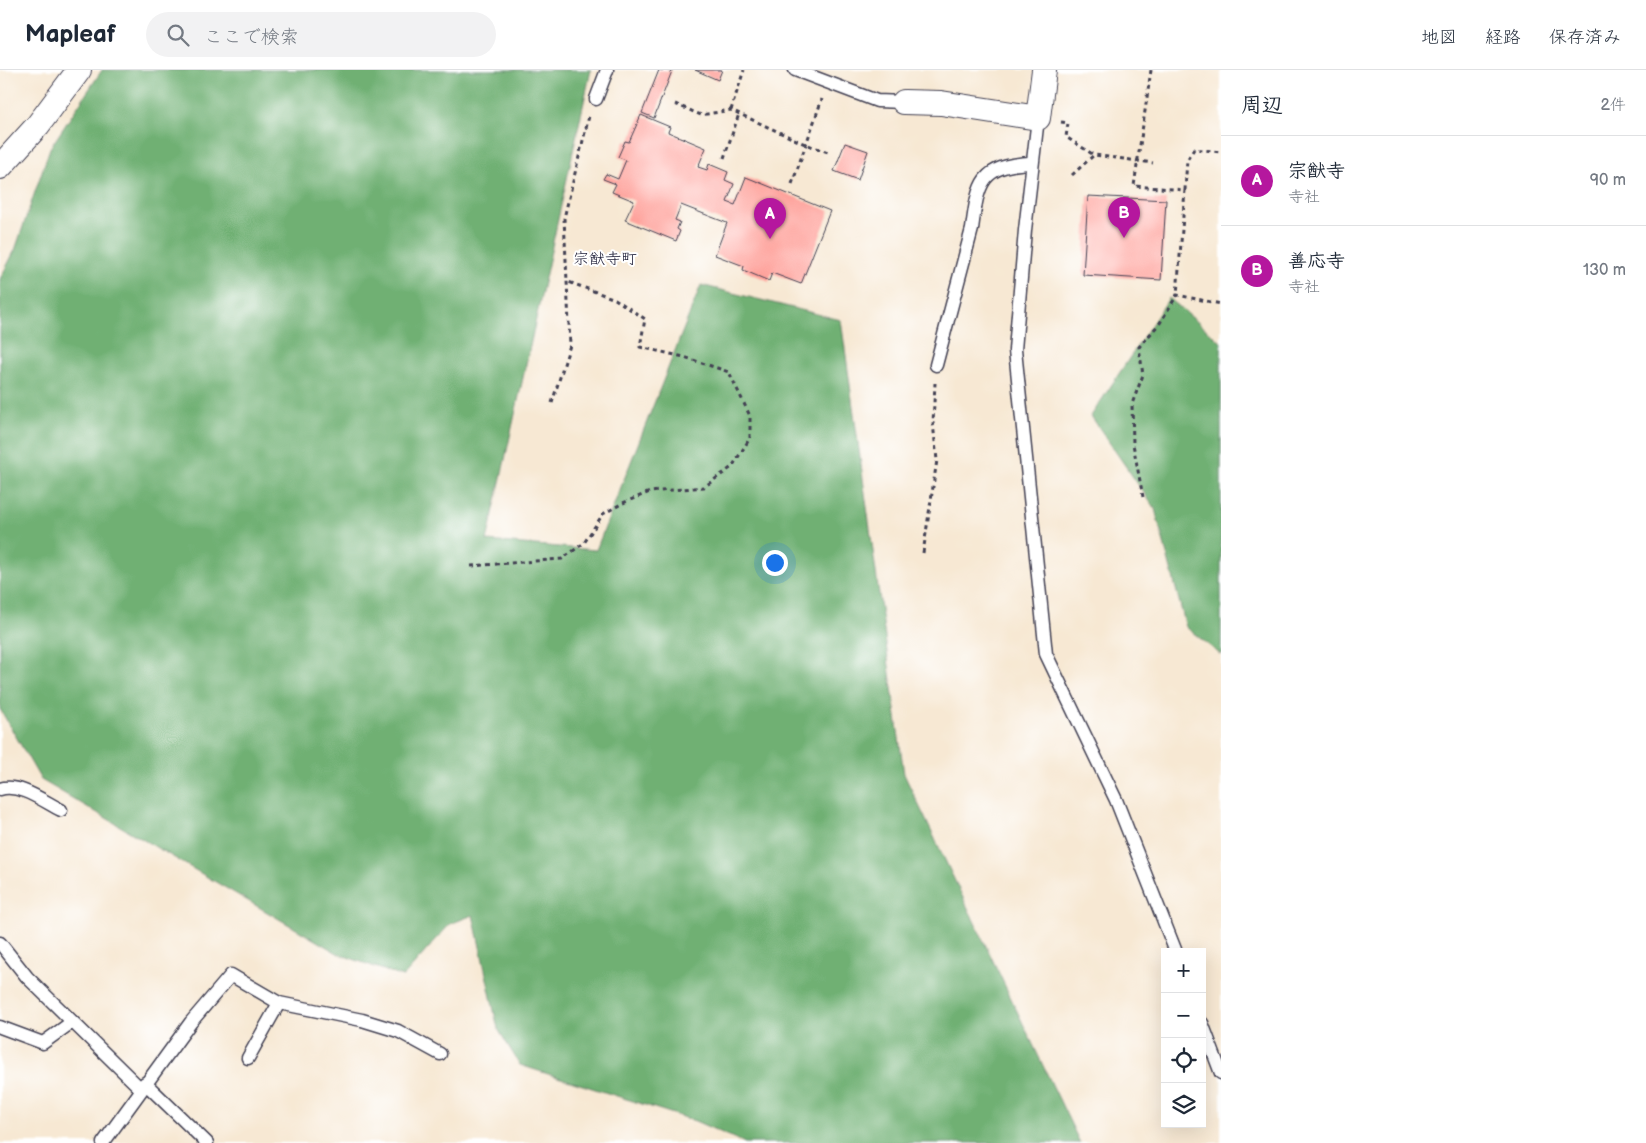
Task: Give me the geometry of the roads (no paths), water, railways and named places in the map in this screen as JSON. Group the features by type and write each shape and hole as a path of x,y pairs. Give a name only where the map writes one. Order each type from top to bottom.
{"street":[{"path":"0,167 38,125 79,70"},
{"path":"904,102 941,104 1038,118 1044,70"}],"lane":[{"path":"596,99 607,70"},
{"path":"795,70 877,102 904,102"},
{"path":"1038,118 1032,163 1015,350 1046,654 1116,800 1174,948"},
{"path":"936,365 972,228 974,209 984,181 989,173 998,168 1012,164 1032,163"},
{"path":"0,789 9,786 19,789 61,810"},
{"path":"0,943 27,977 72,1022 206,1143"},
{"path":"103,1143 143,1086 208,1001 231,975 279,1003 362,1020 389,1028 440,1054"},
{"path":"248,1058 279,1003"},
{"path":"0,1027 43,1043 72,1022"},
{"path":"1206,1034 1221,1073"}],"place":[{"name":"善応寺","path":"1124,238"},
{"name":"宗猷寺","path":"770,239"}],"district":[{"name":"宗猷寺町","path":"605,258"}]}
